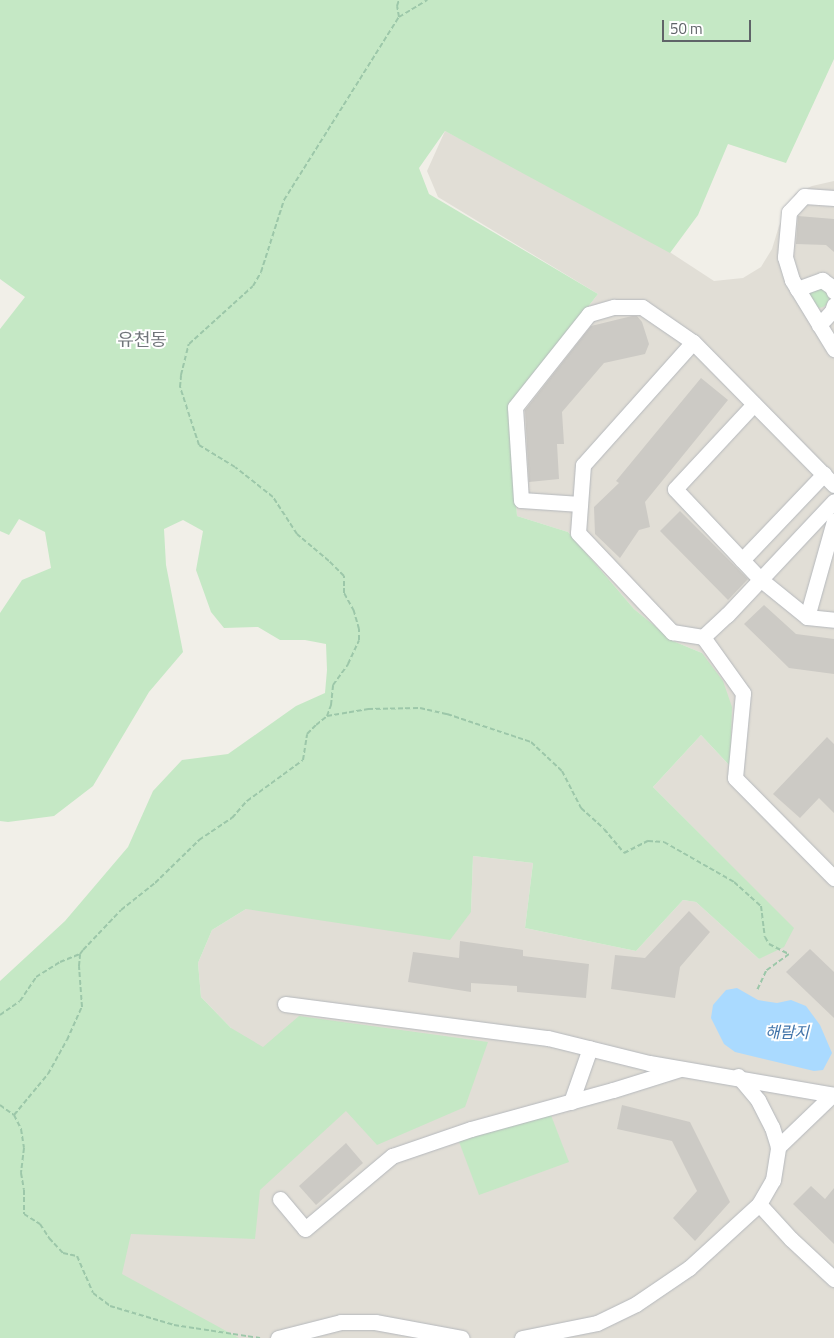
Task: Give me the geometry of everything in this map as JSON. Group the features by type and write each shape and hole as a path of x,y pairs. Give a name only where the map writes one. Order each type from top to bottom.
{"lane":[{"path":"834,198 804,196 789,212 785,257 792,280 834,349"},
{"path":"797,289 822,280 832,286 834,292"},
{"path":"819,325 832,311 834,305"},
{"path":"580,504 521,500 515,407 589,314 614,306 642,307 694,342 829,480 742,560"},
{"path":"694,342 583,464 578,533 672,632 703,637 743,693 735,778 834,878"},
{"path":"754,404 674,489 760,579 807,617 834,620"},
{"path":"703,637 727,615 834,501"},
{"path":"807,617 834,521"},
{"path":"285,1004 548,1038 648,1063 738,1076 833,1095"},
{"path":"571,1102 590,1048"},
{"path":"280,1200 305,1229 392,1156 471,1129 571,1102 684,1068"},
{"path":"522,1338 571,1333 636,1304 689,1268 760,1204 773,1180 778,1147 758,1100 738,1076"},
{"path":"778,1147 833,1095"},
{"path":"760,1204 791,1239 834,1279"},
{"path":"278,1338 341,1322 375,1322 462,1338"}],"path":[{"path":"399,0 397,6 399,17"},
{"path":"0,1015 20,1001 36,977 60,962 80,954 121,910 155,883 199,840 232,818 246,801 303,760 307,734 327,716 331,705 333,685 348,664 359,640 360,629 344,593 344,576 329,560 297,534 273,497 235,467 199,445 180,387 181,375 189,344 254,286 284,200 399,17 427,0"},
{"path":"327,716 368,709 420,708 447,714 531,742 562,771 572,794 581,808 604,829 624,853 648,841 664,842 725,876 761,906 764,911 765,937 769,944 789,954 766,971 757,990"},
{"path":"14,1115 48,1074 67,1040 82,1007 80,954"},
{"path":"0,1105 14,1115 21,1129 24,1148 21,1173 24,1190 24,1214 40,1224 49,1238 63,1253 78,1256 93,1293 110,1306 174,1325 260,1338"}],"shaded area":[{"path":"445,131 616,217 714,281 743,278 761,267 772,249 779,226 795,194 812,186 834,181 834,1338 58,1338 231,1028 201,997 198,963 212,930 246,909 471,912 473,856 533,863 525,928 636,951 683,900 696,902 759,959 793,928 653,787 701,735 729,765 702,653 673,641 634,609 568,532 517,516 509,408 598,294 438,197 427,171"}],"green space":[{"path":"0,0 834,0 834,59 786,163 728,144 698,215 670,253 445,131 419,168 429,194 598,294 509,408 517,516 568,532 634,609 673,641 702,653 723,681 732,707 730,766 701,735 653,787 794,928 784,947 759,959 696,902 683,900 636,951 525,928 533,863 473,856 471,912 450,940 246,909 212,930 198,963 201,997 231,1028 263,1047 299,1016 488,1042 465,1107 377,1145 346,1111 260,1190 255,1239 131,1234 122,1274 239,1338 0,1338 0,981 65,921 128,847 153,791 182,760 228,754 296,706 325,693 327,670 326,644 305,640 280,640 258,627 224,628 211,612 196,570 203,531 183,520 164,529 166,565 183,652 149,692 93,786 54,816 8,822 0,821 0,613 22,580 51,568 45,532 19,519 9,535 0,531 0,329 25,297 0,279"},
{"path":"819,288 826,291 829,298 826,305 819,308 812,305 809,298 812,291"},
{"path":"549,1110 569,1162 479,1195 458,1139"}],"water":[{"name":"해람지","path":"737,988 758,1000 777,1003 791,1000 806,1006 820,1025 832,1053 823,1070 814,1071 735,1052 724,1044 711,1018 713,1005 726,990"}],"building":[{"path":"798,216 834,219 834,252 826,245 796,244"},
{"path":"637,316 642,322 649,344 645,354 604,363 562,412 564,444 557,444 559,479 529,482 525,410 591,326"},
{"path":"701,378 728,400 645,502 650,527 639,530 620,558 595,534 594,507 619,483 616,481"},
{"path":"680,511 748,579 728,600 660,531"},
{"path":"764,605 796,634 834,639 834,674 789,668 744,624"},
{"path":"827,737 834,744 834,813 819,798 800,818 773,794"},
{"path":"689,911 710,932 680,967 675,998 611,989 615,955 645,958"},
{"path":"460,941 523,950 523,956 589,964 586,998 517,992 517,986 471,983 471,992 408,982 413,952 459,958"},
{"path":"810,949 834,972 834,1018 786,972"},
{"path":"622,1105 690,1122 730,1202 695,1241 673,1218 697,1191 672,1141 617,1129"},
{"path":"346,1143 363,1163 316,1205 299,1186"},
{"path":"811,1186 825,1199 834,1188 834,1244 793,1204"}],"district":[{"name":"유천동","path":"142,340"}]}
